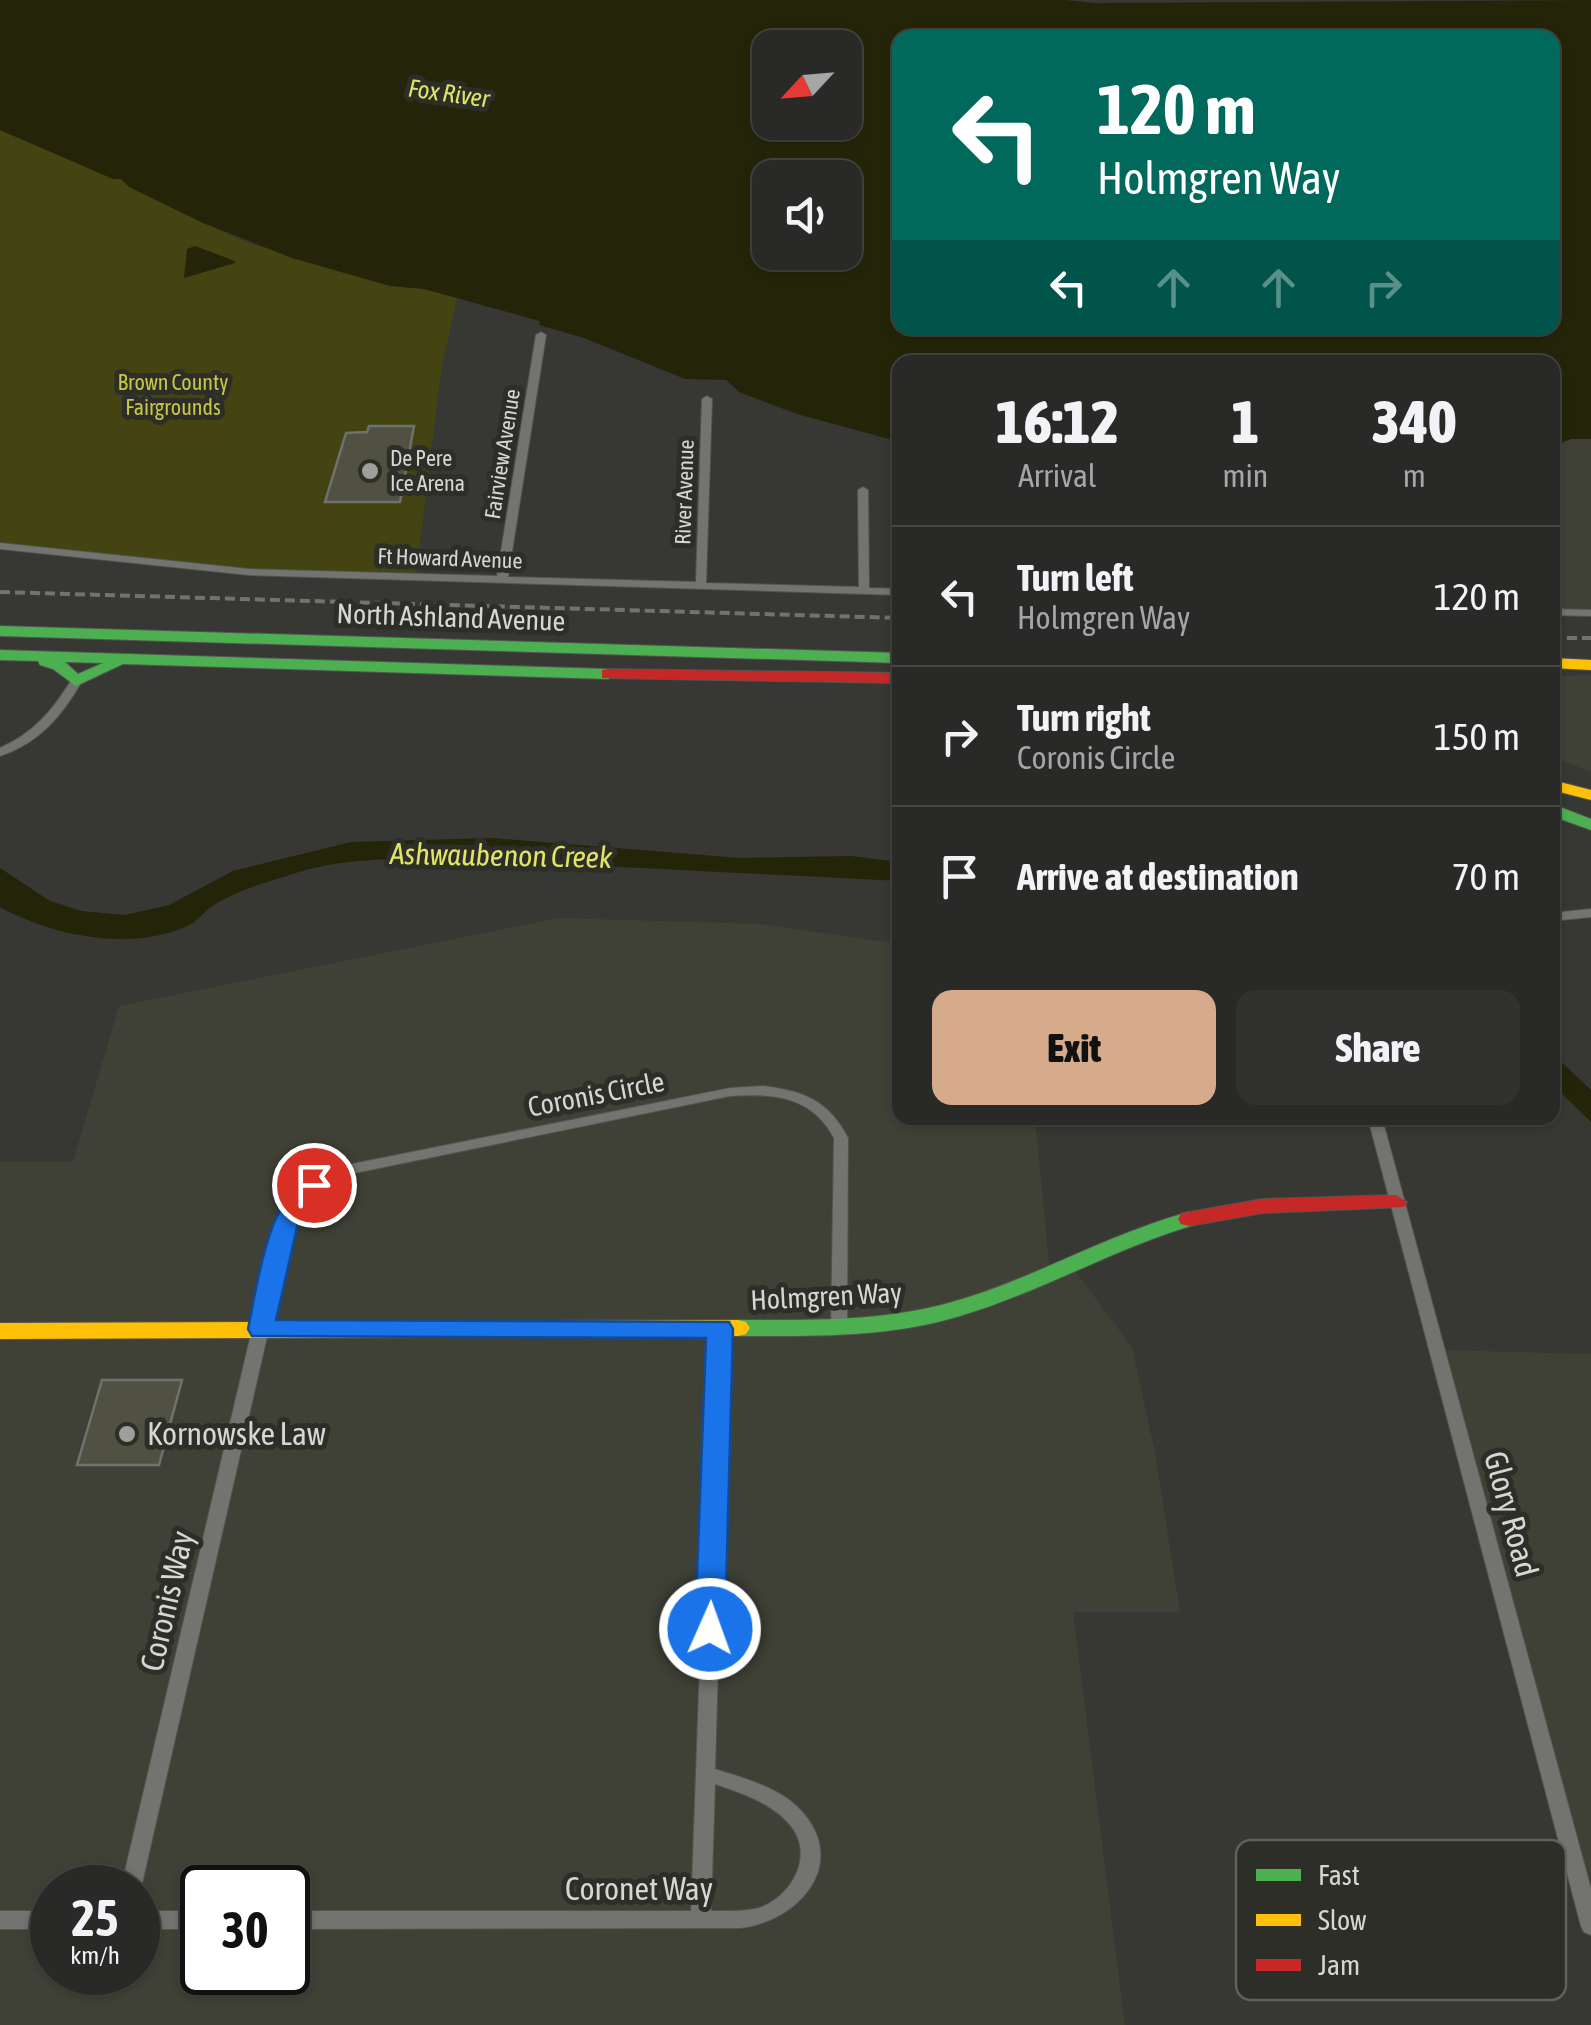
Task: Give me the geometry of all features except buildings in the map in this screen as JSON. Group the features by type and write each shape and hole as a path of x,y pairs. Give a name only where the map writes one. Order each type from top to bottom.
{"main road":[{"name":"North Ashland Avenue","path":"0,628 892,658"},
{"path":"74,670 87,651 114,646 319,641"},
{"name":"North Ashland Avenue","path":"0,658 74,670 131,660 730,678 892,678"},
{"path":"1560,663 1591,665"},
{"path":"1560,676 1591,676"},
{"path":"1560,786 1591,795"},
{"path":"1560,812 1591,825"},
{"name":"Holmgren Way","path":"0,1331 839,1328 906,1320 978,1302 1146,1232 1215,1212 1303,1202 1396,1202"}],"street":[{"name":"Fairview Avenue","path":"502,580 541,336"},
{"name":"River Avenue","path":"701,586 707,400"},
{"path":"863,490 864,591"},
{"name":"Ft Howard Avenue","path":"0,546 249,572 892,592"},
{"path":"1560,612 1591,614"},
{"path":"0,752 43,730 60,710 74,670"},
{"path":"1560,917 1591,913"},
{"name":"Coronis Circle","path":"261,1329 291,1209 314,1185 332,1176 747,1090 769,1090 804,1100 827,1114 841,1138 839,1328"},
{"name":"Glory Road","path":"1377,1125 1591,1926"},
{"name":"Coronis Way","path":"136,1865 261,1329"},
{"path":"700,1920 720,1329"},
{"name":"Coronet Way","path":"310,1920 700,1920 759,1917 785,1906 798,1892 812,1863 809,1833 794,1815 766,1795 705,1773"},
{"path":"0,1920 30,1920"}],"shaded area":[{"path":"1591,439 1591,613 1560,612 1560,443"},
{"path":"1591,675 1591,772 1560,760 1560,676"},
{"path":"559,918 761,924 892,943 892,1125 1036,1125 1050,1272 1070,1264 1132,1347 1155,1453 1180,1612 1073,1612 1125,2025 0,2025 0,1162 73,1162 119,1006"},
{"path":"1436,1350 1591,1354 1591,1926"}],"green space":[{"name":"Brown County Fairgrounds","path":"0,130 124,181 165,205 248,243 390,286 424,289 457,298 441,372 416,577 249,572 0,546"}],"water":[{"name":"Fox River","path":"0,0 1591,0 1591,439 1560,443 1560,355 892,355 892,440 797,414 739,392 726,380 685,379 584,338 539,325 540,321 424,289 390,286 292,258 203,223 129,187 121,179 113,179 0,130"},
{"path":"195,246 235,263 184,278 187,249"},
{"name":"Ashwaubenon Creek","path":"493,838 740,858 851,856 892,861 892,881 407,859 352,862 299,872 234,894 191,924 145,938 69,933 0,907 0,868 50,901 81,911 125,915 169,905 233,871 351,842"},
{"path":"1560,1061 1591,1090 1591,1122 1560,1092"}],"railway":[{"path":"0,592 892,618"},
{"path":"1560,638 1591,638"}],"traffic: fast":[{"path":"0,631 892,658"},
{"path":"0,655 608,674"},
{"path":"46,662 59,665 76,681 115,664"},
{"path":"1560,812 1591,825"},
{"path":"738,1328 861,1325 952,1310 1008,1291 1136,1236 1189,1219"}],"traffic: slow":[{"path":"1560,663 1591,665"},
{"path":"1560,787 1591,795"},
{"path":"0,1331 738,1328"}],"traffic: jam":[{"path":"608,674 892,678"},
{"path":"1189,1219 1263,1206 1396,1202"}],"place":[{"name":"De Pere Ice Arena","path":"370,471"},
{"name":"Kornowske Law","path":"127,1434"}],"route":[{"path":"314,1185 291,1209 261,1329 720,1329 710,1629"}]}
